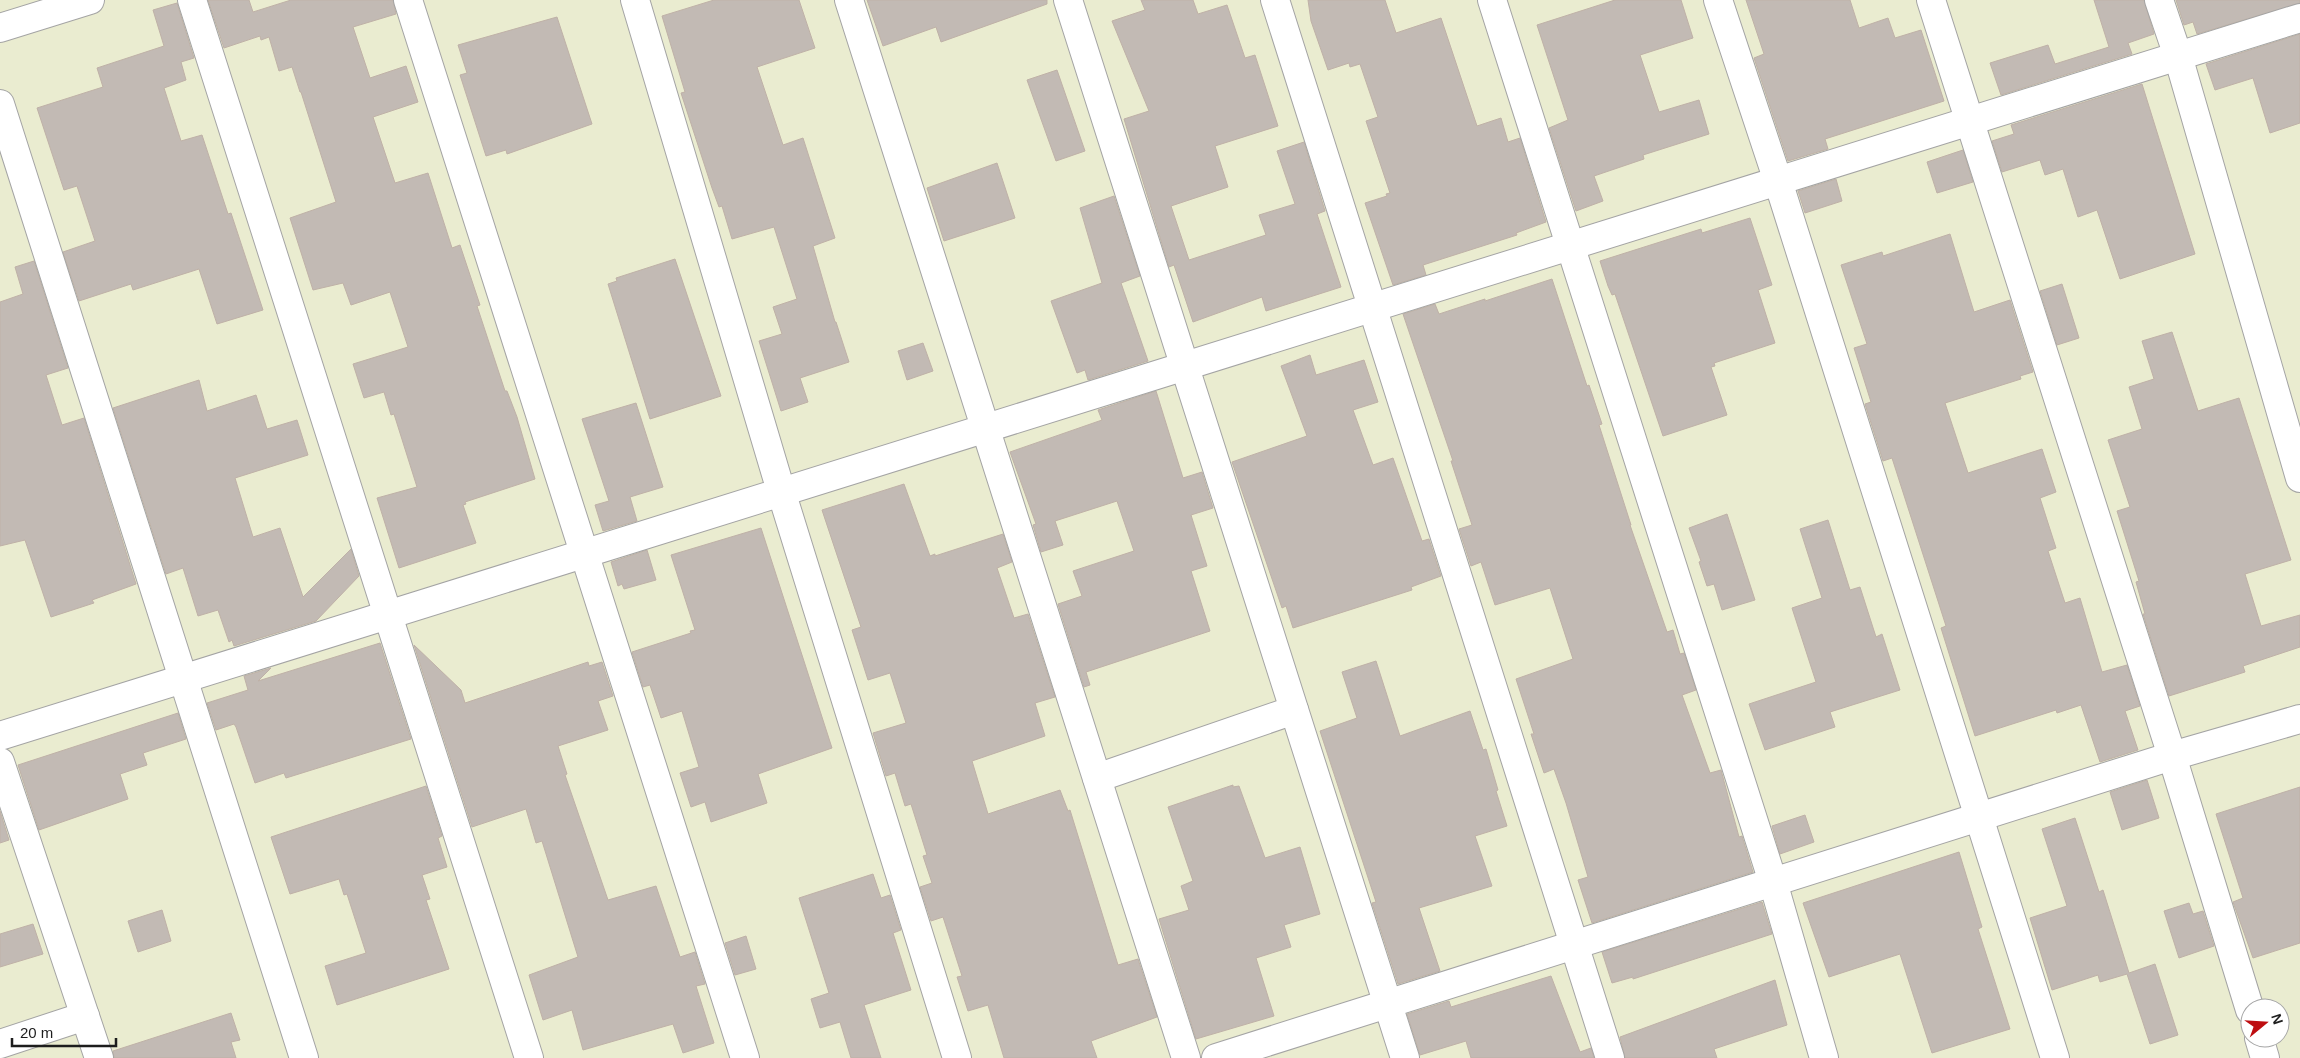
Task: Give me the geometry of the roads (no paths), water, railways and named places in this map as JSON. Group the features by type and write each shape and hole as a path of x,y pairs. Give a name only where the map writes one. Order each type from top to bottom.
{"street":[{"path":"0,28 90,0"},
{"path":"192,0 529,1058"},
{"path":"408,0 745,1058"},
{"path":"635,0 781,491 957,1058"},
{"path":"849,0 1186,1058"},
{"path":"1068,0 1405,1058"},
{"path":"1275,0 1610,1058"},
{"path":"1492,0 1773,882 1824,1058"},
{"path":"1718,0 1778,181 2055,1058"},
{"path":"1931,0 2172,756 2246,998"},
{"path":"2159,0 2178,56 2300,478"},
{"path":"0,736 2300,18"},
{"path":"0,104 304,1058"},
{"path":"1097,778 1294,710"},
{"path":"1216,1058 1980,816 2172,756 2300,719"},
{"path":"0,762 99,1058"},
{"path":"0,1044 85,1016"}]}
